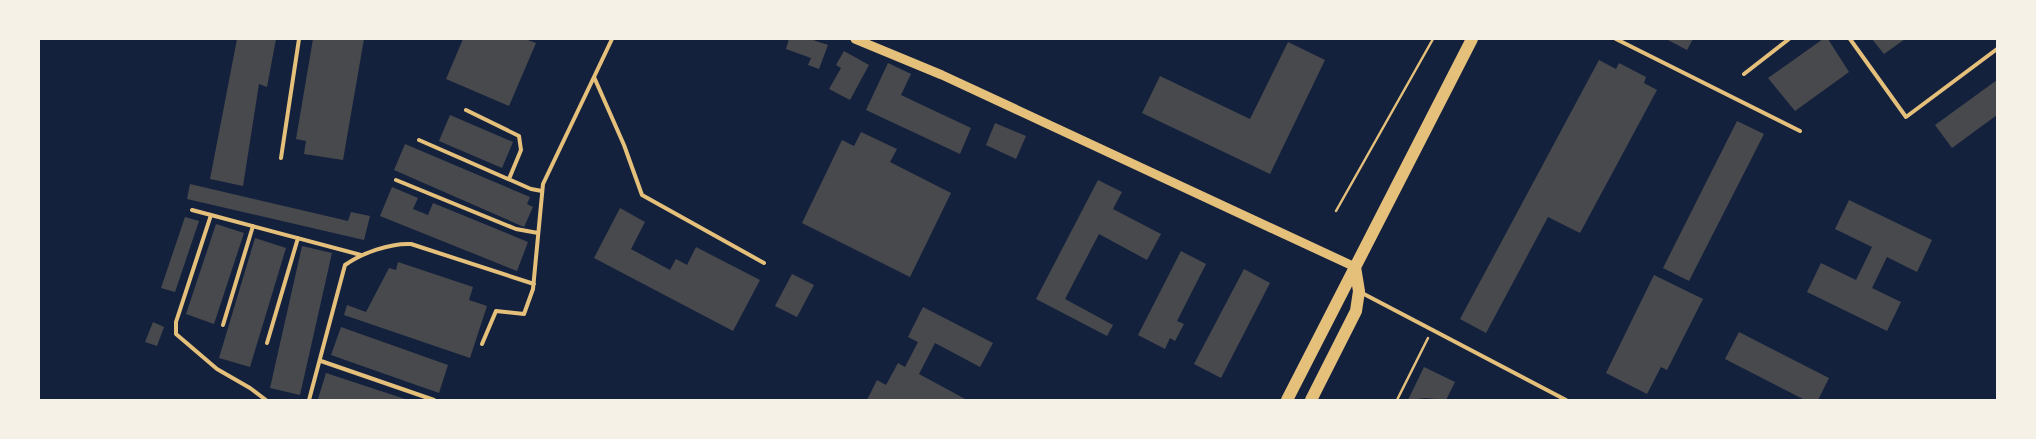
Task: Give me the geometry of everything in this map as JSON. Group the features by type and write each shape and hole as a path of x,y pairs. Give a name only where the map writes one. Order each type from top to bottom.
{"main road":[{"path":"1287,400 1472,39"},
{"path":"1311,400 1356,311 1359,291 1355,268"},
{"path":"1346,285 1359,291"}],"street":[{"path":"855,39 942,76 1355,268"}],"lane":[{"path":"281,158 299,39"},
{"path":"482,344 496,311 524,314 534,284 543,184 612,39"},
{"path":"1616,39 1800,131"},
{"path":"1744,74 1789,39"},
{"path":"1850,39 1906,117 1997,49"},
{"path":"594,77 624,145 642,196 764,263"},
{"path":"466,110 519,136 521,150 510,179"},
{"path":"419,140 542,191"},
{"path":"396,180 516,229 538,233"},
{"path":"192,210 361,255"},
{"path":"211,215 176,322 176,334 217,369 250,388 266,400"},
{"path":"223,325 253,226"},
{"path":"267,343 298,238"},
{"path":"309,400 321,361 345,265 361,255 401,243 410,244 534,284"},
{"path":"1359,291 1566,400"},
{"path":"321,361 434,400"}],"path":[{"path":"1336,211 1433,39"},
{"path":"1398,400 1432,330"}],"building":[{"path":"237,39 276,39 267,87 259,84 243,186 210,179"},
{"path":"313,39 364,39 343,160 304,154 306,141 296,139"},
{"path":"463,39 525,39 536,43 509,106 446,79"},
{"path":"789,39 810,39 828,45 819,69 808,65 811,58 786,49"},
{"path":"1666,39 1693,39 1687,50"},
{"path":"1823,39 1828,39 1849,72 1795,111 1768,78"},
{"path":"1872,39 1905,39 1884,54"},
{"path":"1288,42 1325,60 1270,174 1142,113 1160,76 1250,119"},
{"path":"844,51 869,65 850,100 829,89 841,68 836,65"},
{"path":"1599,60 1616,69 1619,63 1646,77 1644,83 1657,90 1580,233 1548,217 1486,333 1460,319"},
{"path":"888,63 911,74 901,95 971,128 960,154 866,110"},
{"path":"1997,80 1997,115 1952,148 1935,125"},
{"path":"450,115 513,142 502,168 439,141"},
{"path":"1737,121 1764,134 1689,281 1663,268"},
{"path":"995,123 1026,136 1016,159 986,145"},
{"path":"861,132 897,149 890,162 951,193 910,277 802,223 842,140 854,146"},
{"path":"405,144 530,197 527,204 533,207 524,227 394,170"},
{"path":"1098,180 1122,192 1113,209 1161,234 1147,260 1099,234 1065,299 1113,325 1107,336 1036,299"},
{"path":"190,184 348,221 351,212 370,216 364,240 187,199"},
{"path":"392,187 418,198 413,209 428,215 433,203 528,242 517,271 380,216"},
{"path":"1849,200 1932,240 1917,272 1887,257 1872,288 1901,302 1887,331 1807,292 1821,263 1856,280 1872,247 1835,229"},
{"path":"620,208 645,222 631,249 670,270 676,259 687,265 696,247 760,280 733,331 594,258"},
{"path":"185,217 199,221 175,292 161,288"},
{"path":"216,224 244,233 214,324 186,314"},
{"path":"255,238 286,248 250,367 219,358"},
{"path":"302,246 332,253 300,395 270,388"},
{"path":"1181,251 1206,264 1177,321 1184,324 1175,341 1170,338 1165,349 1138,335"},
{"path":"398,262 473,287 469,300 487,306 470,358 344,315 347,305 366,312 389,268 396,270"},
{"path":"1244,269 1270,283 1221,378 1194,364"},
{"path":"792,274 814,285 797,317 775,306"},
{"path":"1654,275 1703,299 1667,370 1661,367 1647,394 1606,373"},
{"path":"923,307 993,343 980,367 935,343 919,374 967,400 867,400 877,380 886,385 898,363 905,367 918,342 908,337"},
{"path":"153,322 164,327 157,346 145,342"},
{"path":"341,327 448,365 439,393 331,355"},
{"path":"1739,332 1829,378 1818,400 1805,400 1725,359"},
{"path":"1424,367 1455,382 1446,400 1426,398 1408,400"},
{"path":"326,373 408,400 318,399"}]}
